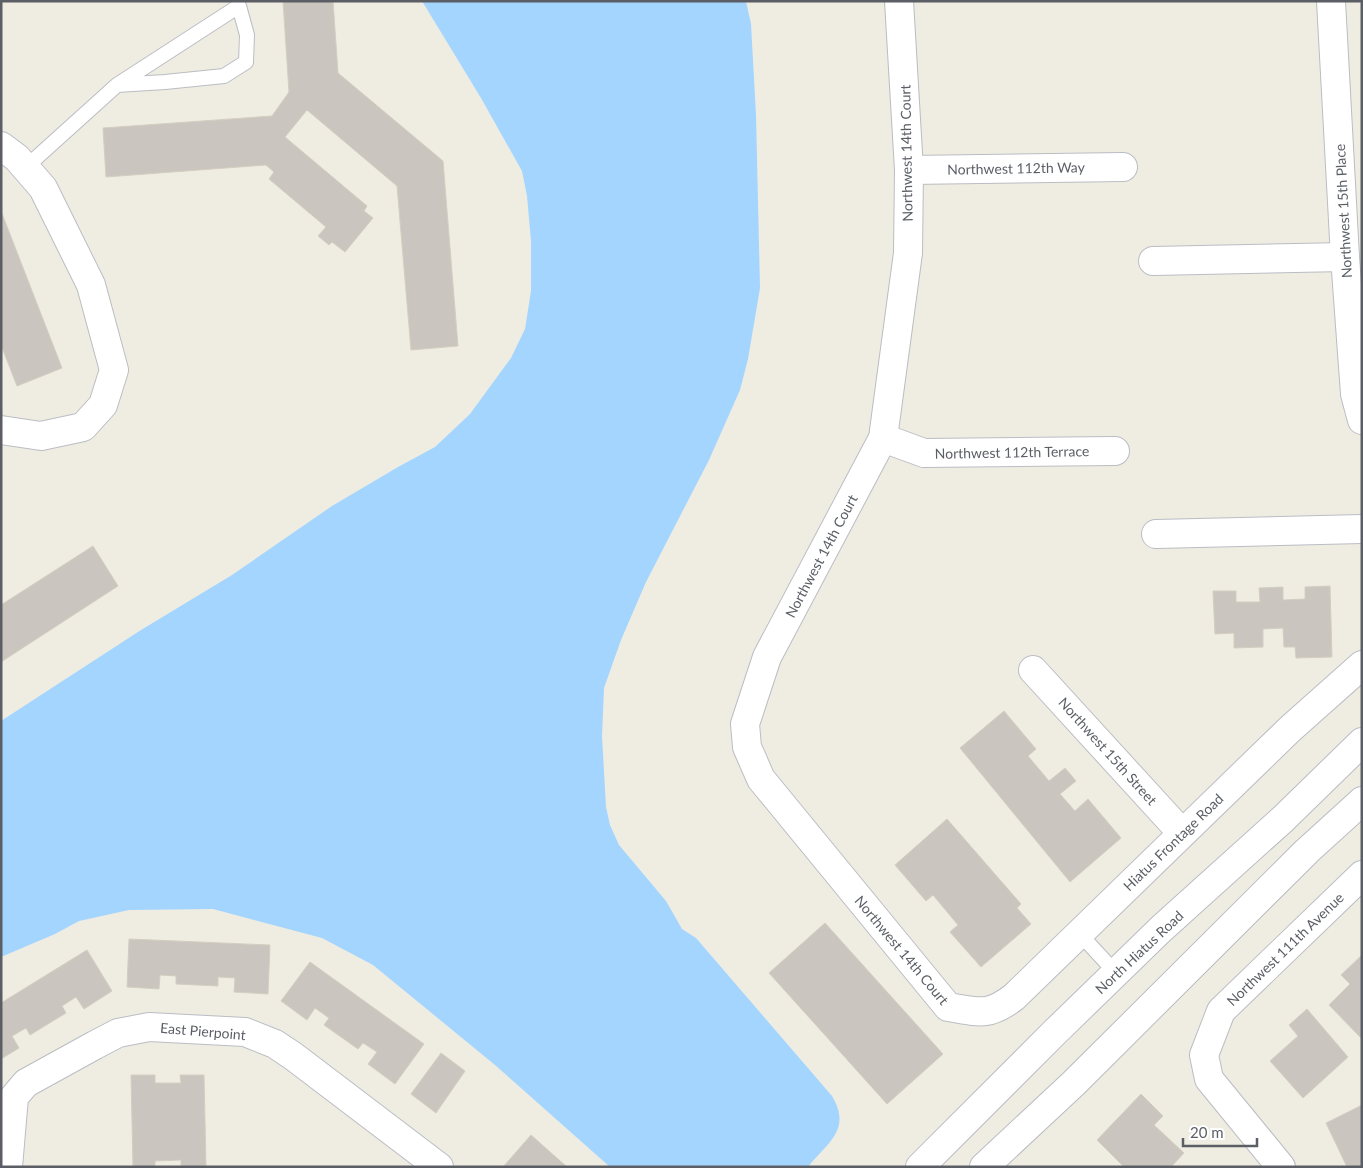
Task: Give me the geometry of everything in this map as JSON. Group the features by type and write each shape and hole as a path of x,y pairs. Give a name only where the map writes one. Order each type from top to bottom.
{"street":[{"name":"Northwest 14th Court","path":"899,1 909,170 908,253 883,438 767,657 745,724 747,747 761,779 948,1007 982,1013"},
{"name":"Northwest 15th Place","path":"1331,1 1345,256 1355,394 1362,420"},
{"path":"1,146 17,158 43,188 91,285 114,370 103,406 83,427 41,436 1,430"},
{"name":"Northwest 112th Way","path":"909,170 1123,166"},
{"path":"1153,261 1345,256"},
{"name":"Northwest 112th Terrace","path":"883,438 924,454 1114,451"},
{"path":"1156,534 1362,529"},
{"name":"Hiatus Frontage Road","path":"982,1013 999,1008 1014,997 1290,729 1362,665"},
{"name":"Northwest 15th Street","path":"1033,670 1182,833"},
{"name":"North Hiatus Road","path":"920,1167 1116,973 1282,820 1362,742"},
{"path":"984,1167 1074,1083 1307,851 1362,801"},
{"name":"Northwest 111th Avenue","path":"1281,1167 1209,1079 1204,1055 1220,1011 1362,875"},
{"name":"East Pierpoint","path":"8,1167 14,1097 26,1083 95,1044 118,1034 149,1027 246,1032 275,1044 439,1167"}],"lane":[{"path":"25,168 117,85 239,6 247,36 246,62 224,76 117,85"},
{"path":"1079,933 1116,973"}],"water":[{"path":"422,1 746,1 751,24 756,115 760,288 748,359 740,390 709,460 646,582 621,640 604,688 602,736 606,807 610,825 619,845 666,901 682,929 696,938 832,1096 838,1108 840,1118 835,1135 808,1167 610,1167 495,1065 373,965 322,938 213,909 129,910 79,921 55,934 1,957 1,721 141,630 232,575 332,506 435,447 470,414 511,358 525,329 531,291 531,241 527,196 522,171 481,98"}],"building":[{"path":"283,1 333,1 338,73 443,161 458,346 411,350 397,186 307,110 285,137 367,206 364,211 373,218 345,252 332,242 329,245 318,236 326,227 269,179 274,172 266,165 106,177 103,128 272,116 289,92"},
{"path":"1,211 62,368 17,386 1,345"},
{"path":"93,546 118,586 1,662 1,605"},
{"path":"1330,586 1332,657 1296,658 1295,647 1284,647 1283,628 1263,629 1263,647 1234,648 1234,633 1215,634 1213,591 1236,591 1236,602 1260,602 1259,588 1283,587 1283,600 1305,599 1305,587"},
{"path":"1004,711 1036,749 1028,756 1049,781 1065,768 1076,781 1060,794 1075,811 1088,799 1121,838 1070,882 960,748"},
{"path":"947,819 1021,904 1017,908 1031,924 981,967 950,932 958,925 933,895 926,901 895,865"},
{"path":"825,923 943,1054 887,1104 769,973"},
{"path":"129,939 270,945 268,994 234,992 235,978 218,977 218,986 176,984 176,976 160,975 159,989 127,987"},
{"path":"87,950 112,991 84,1009 76,997 62,1006 66,1013 30,1035 26,1028 12,1036 19,1048 1,1059 1,1003"},
{"path":"1362,955 1362,1039 1329,1005 1350,984 1341,975"},
{"path":"310,962 424,1044 395,1084 368,1064 377,1052 363,1043 358,1049 324,1025 329,1018 315,1008 307,1020 281,1001"},
{"path":"1307,1009 1348,1057 1303,1098 1270,1061 1298,1036 1289,1025"},
{"path":"441,1053 465,1071 436,1113 411,1094"},
{"path":"131,1075 155,1075 155,1083 181,1083 180,1075 204,1075 206,1167 181,1167 181,1160 155,1161 155,1167 133,1167"},
{"path":"1141,1094 1163,1116 1154,1125 1184,1153 1171,1167 1124,1167 1097,1140"},
{"path":"1362,1105 1362,1167 1347,1167 1326,1123"},
{"path":"531,1135 567,1167 503,1167"}]}
